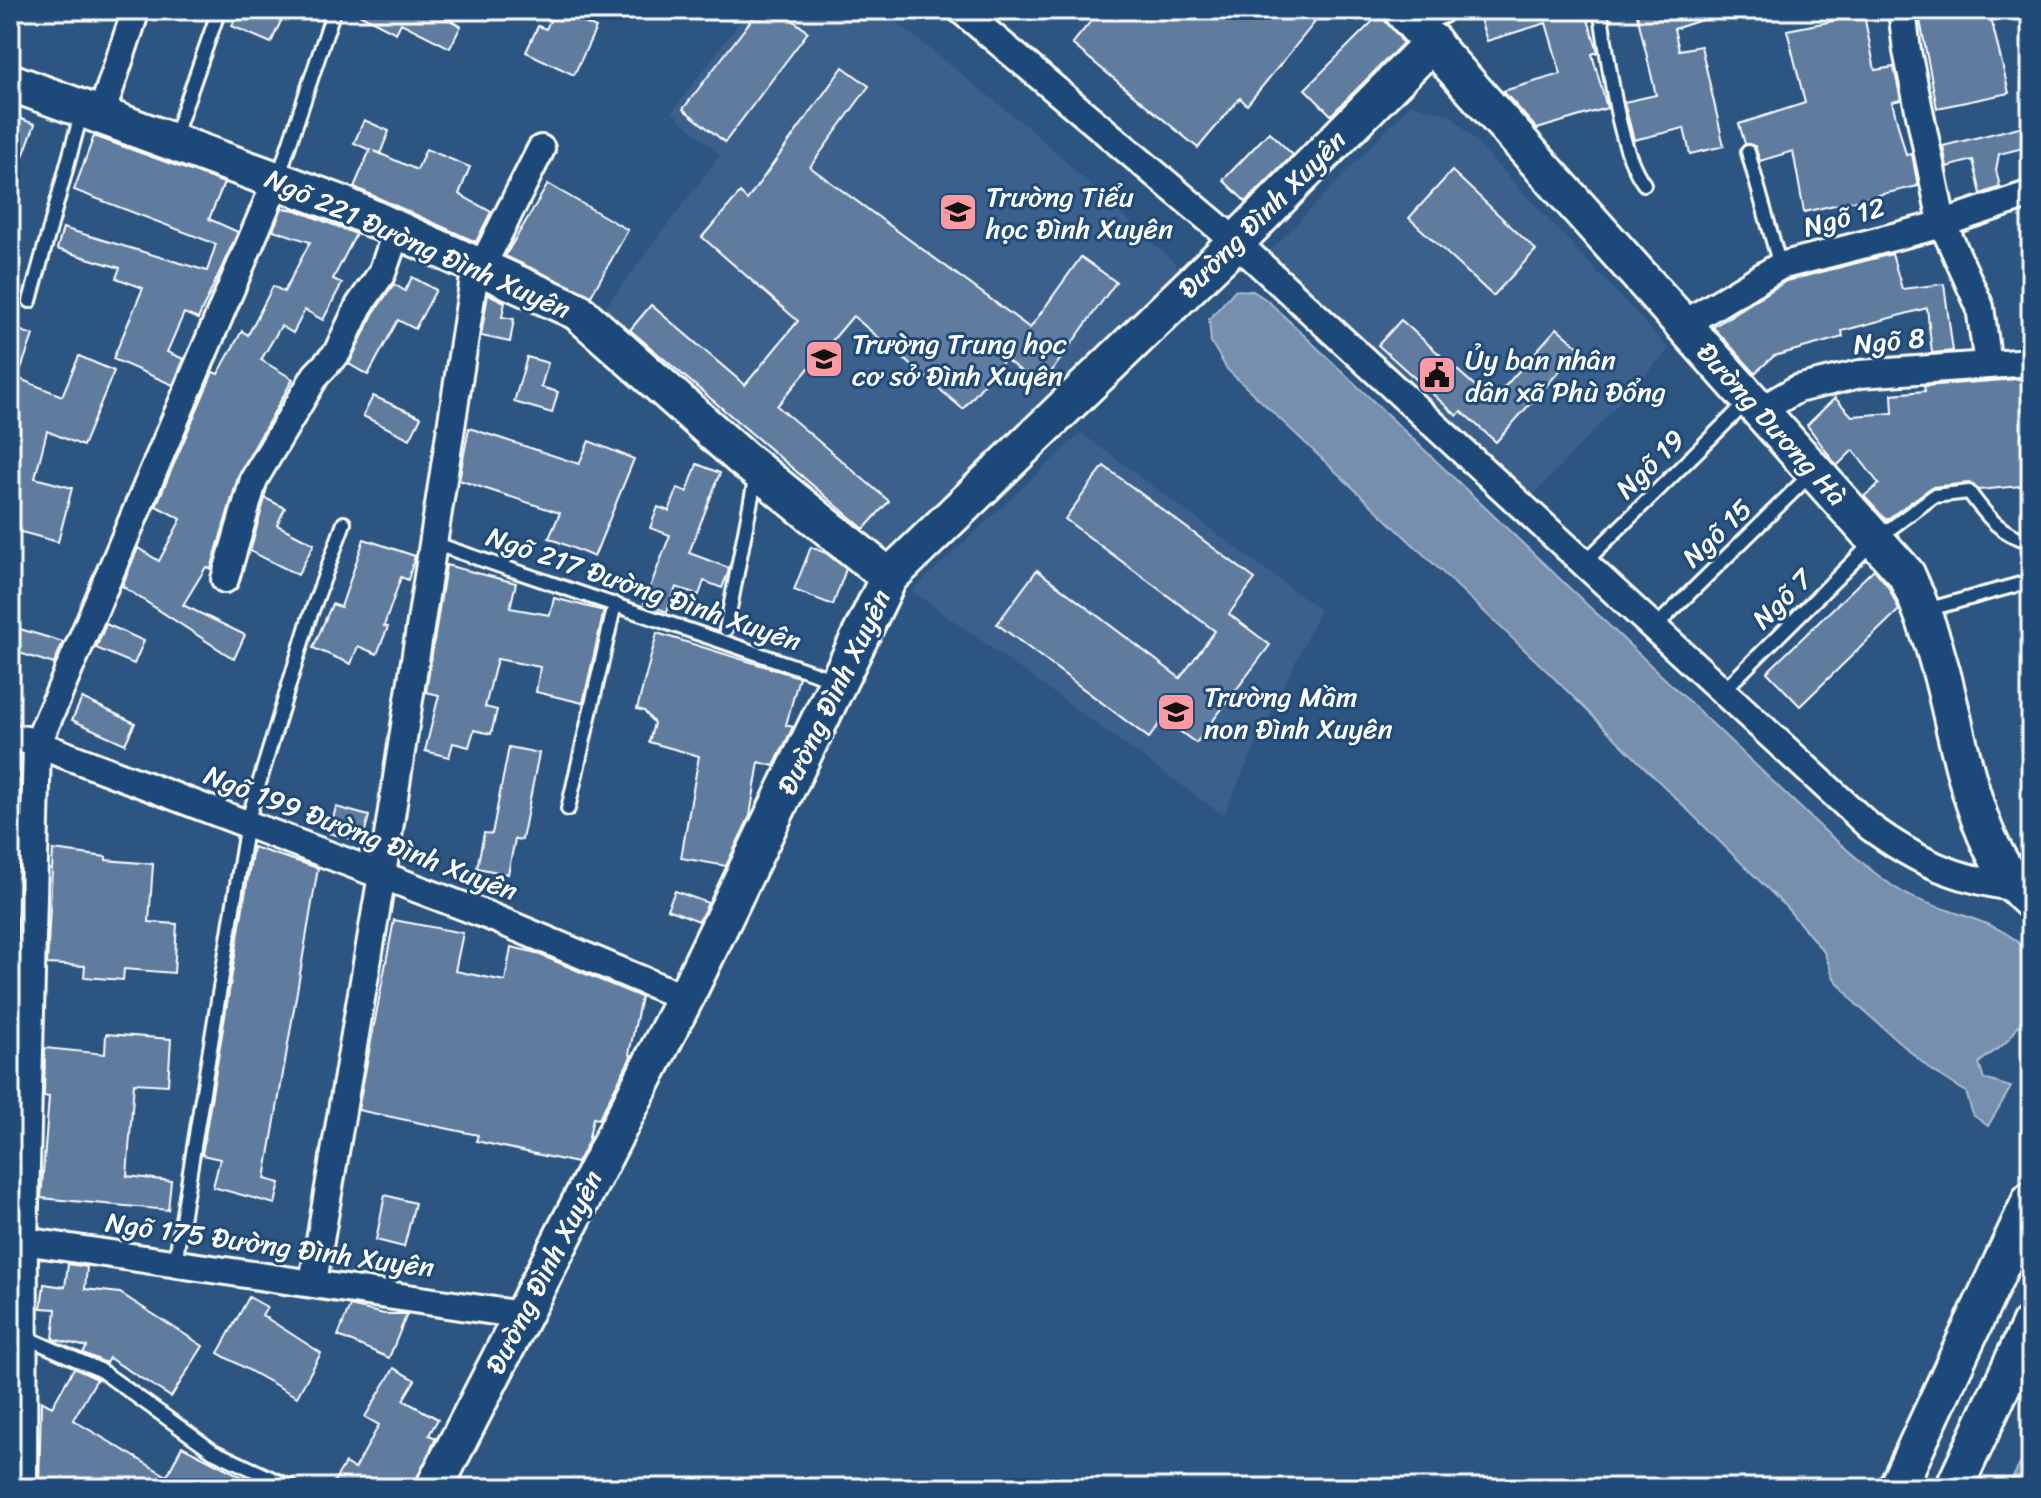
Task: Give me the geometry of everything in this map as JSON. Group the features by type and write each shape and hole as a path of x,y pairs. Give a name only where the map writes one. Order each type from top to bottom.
{"street":[{"path":"92,112 136,10"},
{"path":"961,10 1236,242 1827,790 1899,849 1926,865 2023,895"},
{"path":"1902,10 1907,51 1942,222 1980,307 1988,365"},
{"name":"Đường Đình Xuyên","path":"434,1488 685,998 889,577 1236,242 1422,20"},
{"name":"Đường Dương Hà","path":"1422,20 1684,324 1906,574 1923,611 1980,813 1994,852 2023,895"},
{"name":"Ngõ 221 Đường Đình Xuyên","path":"10,82 277,180 577,311 757,469 889,577"},
{"path":"313,1282 382,875 478,266 541,149"},
{"path":"23,1488 23,1336 17,1240 24,1045 22,839 37,745 277,180"},
{"name":"Ngõ 12","path":"1684,324 1780,266 2031,194"},
{"path":"225,579 254,479 316,375 337,353 359,306 382,273 397,230"},
{"name":"Ngõ 8","path":"1755,405 1797,389 1860,374 2031,362"},
{"name":"Ngõ 199 Đường Đình Xuyên","path":"10,738 37,745 247,823 685,998"},
{"path":"1897,1488 2030,1206"},
{"name":"Ngõ 175 Đường Đình Xuyên","path":"17,1240 521,1315"},
{"path":"1954,1488 2031,1323"}],"lane":[{"path":"172,141 219,10"},
{"path":"277,180 334,10"},
{"path":"1600,10 1625,144 1633,170 1644,184"},
{"path":"30,301 92,112"},
{"path":"1748,152 1780,266"},
{"name":"Ngõ 19","path":"1583,564 1755,405"},
{"path":"726,629 757,469"},
{"name":"Ngõ 15","path":"1653,629 1814,471"},
{"name":"Ngõ 7","path":"1722,692 1875,540 1934,496 1969,492 2000,528 2031,541"},
{"path":"175,1263 247,823 309,619 344,523"},
{"name":"Ngõ 217 Đường Đình Xuyên","path":"433,543 839,682"},
{"path":"1923,611 2031,581"},
{"path":"568,809 615,604"},
{"path":"23,1336 100,1370 213,1451 292,1488"}],"shaded area":[{"path":"749,10 881,10 1031,130 1181,269 1053,404 886,553 601,313 720,155 672,112"},
{"path":"1411,104 1451,115 1669,349 1530,499 1270,252"},
{"path":"1235,290 1253,291 1268,301 1826,832 1864,864 1904,893 1994,927 2023,947 2032,966 2027,1007 2008,1040 1979,1063 1984,1079 2011,1087 1988,1126 1973,1115 1966,1092 1930,1069 1856,1004 1834,978 1824,952 1786,907 1546,670 1227,369 1211,342 1209,319"},
{"name":"Trường Mầm non Đình Xuyên","path":"1081,433 1320,610 1223,815 912,591"},
{"path":"2031,1444 2031,1488 2007,1488"}],"building":[{"path":"239,10 286,10 271,43 232,26"},
{"path":"351,10 431,10 461,26 450,48 401,23 396,33"},
{"path":"555,10 596,28 574,75 526,52 538,26 546,29"},
{"path":"759,10 780,10 808,32 725,142 683,109"},
{"path":"1100,10 1303,10 1316,21 1247,105 1240,98 1198,148 1072,44"},
{"path":"1477,10 1585,10 1598,52 1592,54 1607,108 1537,129 1503,91 1561,74 1546,23 1487,41"},
{"path":"1636,10 1719,10 1720,14 1674,29 1679,50 1701,46 1724,146 1690,154 1684,128 1634,140 1624,102 1656,95"},
{"path":"1918,10 1989,10 2009,93 1937,108"},
{"path":"1381,13 1403,43 1331,115 1305,89"},
{"path":"1864,15 1875,70 1894,67 1901,100 1892,102 1906,155 1912,154 1918,186 1804,212 1793,151 1760,161 1755,146 1745,144 1739,124 1805,103 1787,30"},
{"path":"843,67 869,86 810,167 1030,328 1081,257 1116,282 1041,386 1005,359 963,409 853,316 777,406 889,501 864,529 630,330 651,305 745,385 798,321 702,237 740,193 747,200"},
{"path":"10,115 35,124 12,186 10,186"},
{"path":"364,120 389,131 380,154 417,170 426,149 470,167 459,194 491,212 476,242 354,187 370,150 354,143"},
{"path":"2031,124 2031,146 1999,154 1996,170 2000,187 1981,194 1973,160 1947,167 1943,146"},
{"path":"1269,132 1293,155 1246,202 1223,180"},
{"path":"94,136 224,183 209,219 238,232 198,319 184,313 167,352 184,359 173,385 113,359 143,288 116,278 120,268 57,249 63,228 207,271 216,244 74,190"},
{"path":"1452,171 1536,250 1493,296 1409,218"},
{"path":"548,184 628,230 591,296 505,256"},
{"path":"282,208 296,210 356,234 333,279 342,283 323,320 305,310 293,333 281,326 261,360 293,379 239,474 211,569 206,567 183,605 245,635 234,659 122,586 138,548 159,561 181,519 156,506 213,372 218,374 242,331 248,335 273,286 284,292 310,242 273,230"},
{"path":"1892,254 1902,289 1944,284 1953,351 1932,353 1927,308 1842,331 1843,337 1774,356 1755,373 1713,327 1786,281"},
{"path":"412,277 436,290 415,329 398,320 368,375 349,364 373,314 394,284 405,291"},
{"path":"488,294 505,302 502,317 514,319 510,342 481,336"},
{"name":"Ủy ban nhân dân xã Phù Đổng","path":"1401,320 1492,401 1557,328 1580,348 1496,442 1461,411 1457,416 1378,345"},
{"path":"10,327 33,335 13,391 10,391"},
{"path":"79,356 114,371 83,446 47,431 35,478 72,488 58,542 10,529 10,404 20,379 62,396"},
{"path":"527,357 548,363 541,387 558,392 552,413 514,402"},
{"path":"2031,378 2031,485 1979,490 1969,483 1932,487 1886,520 1864,496 1879,484 1853,450 1837,466 1807,425 1835,398 1852,416 1893,413 1892,394 1925,391 1924,386"},
{"path":"373,396 421,417 410,439 363,416"},
{"path":"469,428 579,464 589,441 634,459 594,557 549,538 560,513 459,480"},
{"path":"697,464 720,473 689,553 729,568 728,573 722,588 704,581 699,595 676,587 667,612 644,603 670,535 650,528 658,507 669,511 678,488 687,492"},
{"path":"1104,466 1255,579 1229,614 1270,645 1196,743 1163,719 1149,738 997,624 1037,570 1180,678 1215,631 1065,519"},
{"path":"265,498 285,508 277,525 314,544 298,575 250,551"},
{"path":"364,539 415,556 408,580 401,577 384,626 388,627 377,654 358,646 351,664 313,648 332,604 341,607"},
{"path":"811,547 826,553 846,569 833,605 794,590"},
{"path":"446,565 516,583 510,608 550,615 554,598 604,611 583,703 536,692 540,667 497,659 485,707 497,710 491,734 474,730 469,747 453,743 449,757 425,751 439,695 426,692"},
{"path":"1874,569 1888,586 1899,610 1800,706 1767,672"},
{"path":"106,624 144,641 134,664 96,648"},
{"path":"10,626 63,642 54,664 10,650"},
{"path":"657,633 799,677 786,725 793,727 774,766 759,762 750,816 726,866 681,858 699,756 649,742 654,723 644,711 637,709"},
{"path":"82,698 135,723 125,744 72,720"},
{"path":"509,747 539,753 522,840 515,839 508,874 477,868 484,833 492,834"},
{"path":"336,807 369,816 362,842 329,833"},
{"path":"253,847 318,868 265,1179 280,1183 275,1204 213,1187 220,1159 202,1155"},
{"path":"53,850 106,857 106,860 153,864 149,922 177,924 174,973 124,969 123,980 84,977 85,966 47,964"},
{"path":"675,891 708,903 699,921 667,909"},
{"path":"394,920 463,933 455,971 505,981 511,947 533,952 641,997 629,1054 632,1055 599,1119 593,1118 588,1142 577,1163 476,1141 478,1135 358,1110"},
{"path":"106,1034 171,1039 168,1085 134,1083 127,1176 171,1181 168,1210 41,1198 49,1097 44,1096 45,1048 105,1054"},
{"path":"385,1195 415,1203 404,1247 376,1240"},
{"path":"68,1264 87,1267 85,1289 120,1293 203,1346 171,1397 109,1358 106,1363 83,1353 87,1347 53,1339 56,1309 41,1308 44,1284 65,1287"},
{"path":"249,1297 267,1307 262,1315 321,1353 297,1397 218,1353"},
{"path":"350,1306 384,1314 407,1314 389,1358 338,1336"},
{"path":"74,1368 97,1379 73,1420 167,1476 182,1446 264,1488 97,1488 80,1484 79,1488 39,1488 41,1401 52,1407"},
{"path":"394,1368 415,1380 403,1400 438,1419 429,1435 436,1438 413,1488 330,1488 345,1463 355,1469 379,1425 365,1417"}],"place":[{"name":"Trường Tiểu học Đình Xuyên","path":"958,212"},
{"name":"Trường Trung học cơ sở Đình Xuyên","path":"824,359"},
{"name":"Ủy ban nhân dân xã Phù Đổng","path":"1437,375"},
{"name":"Trường Mầm non Đình Xuyên","path":"1176,712"}]}
